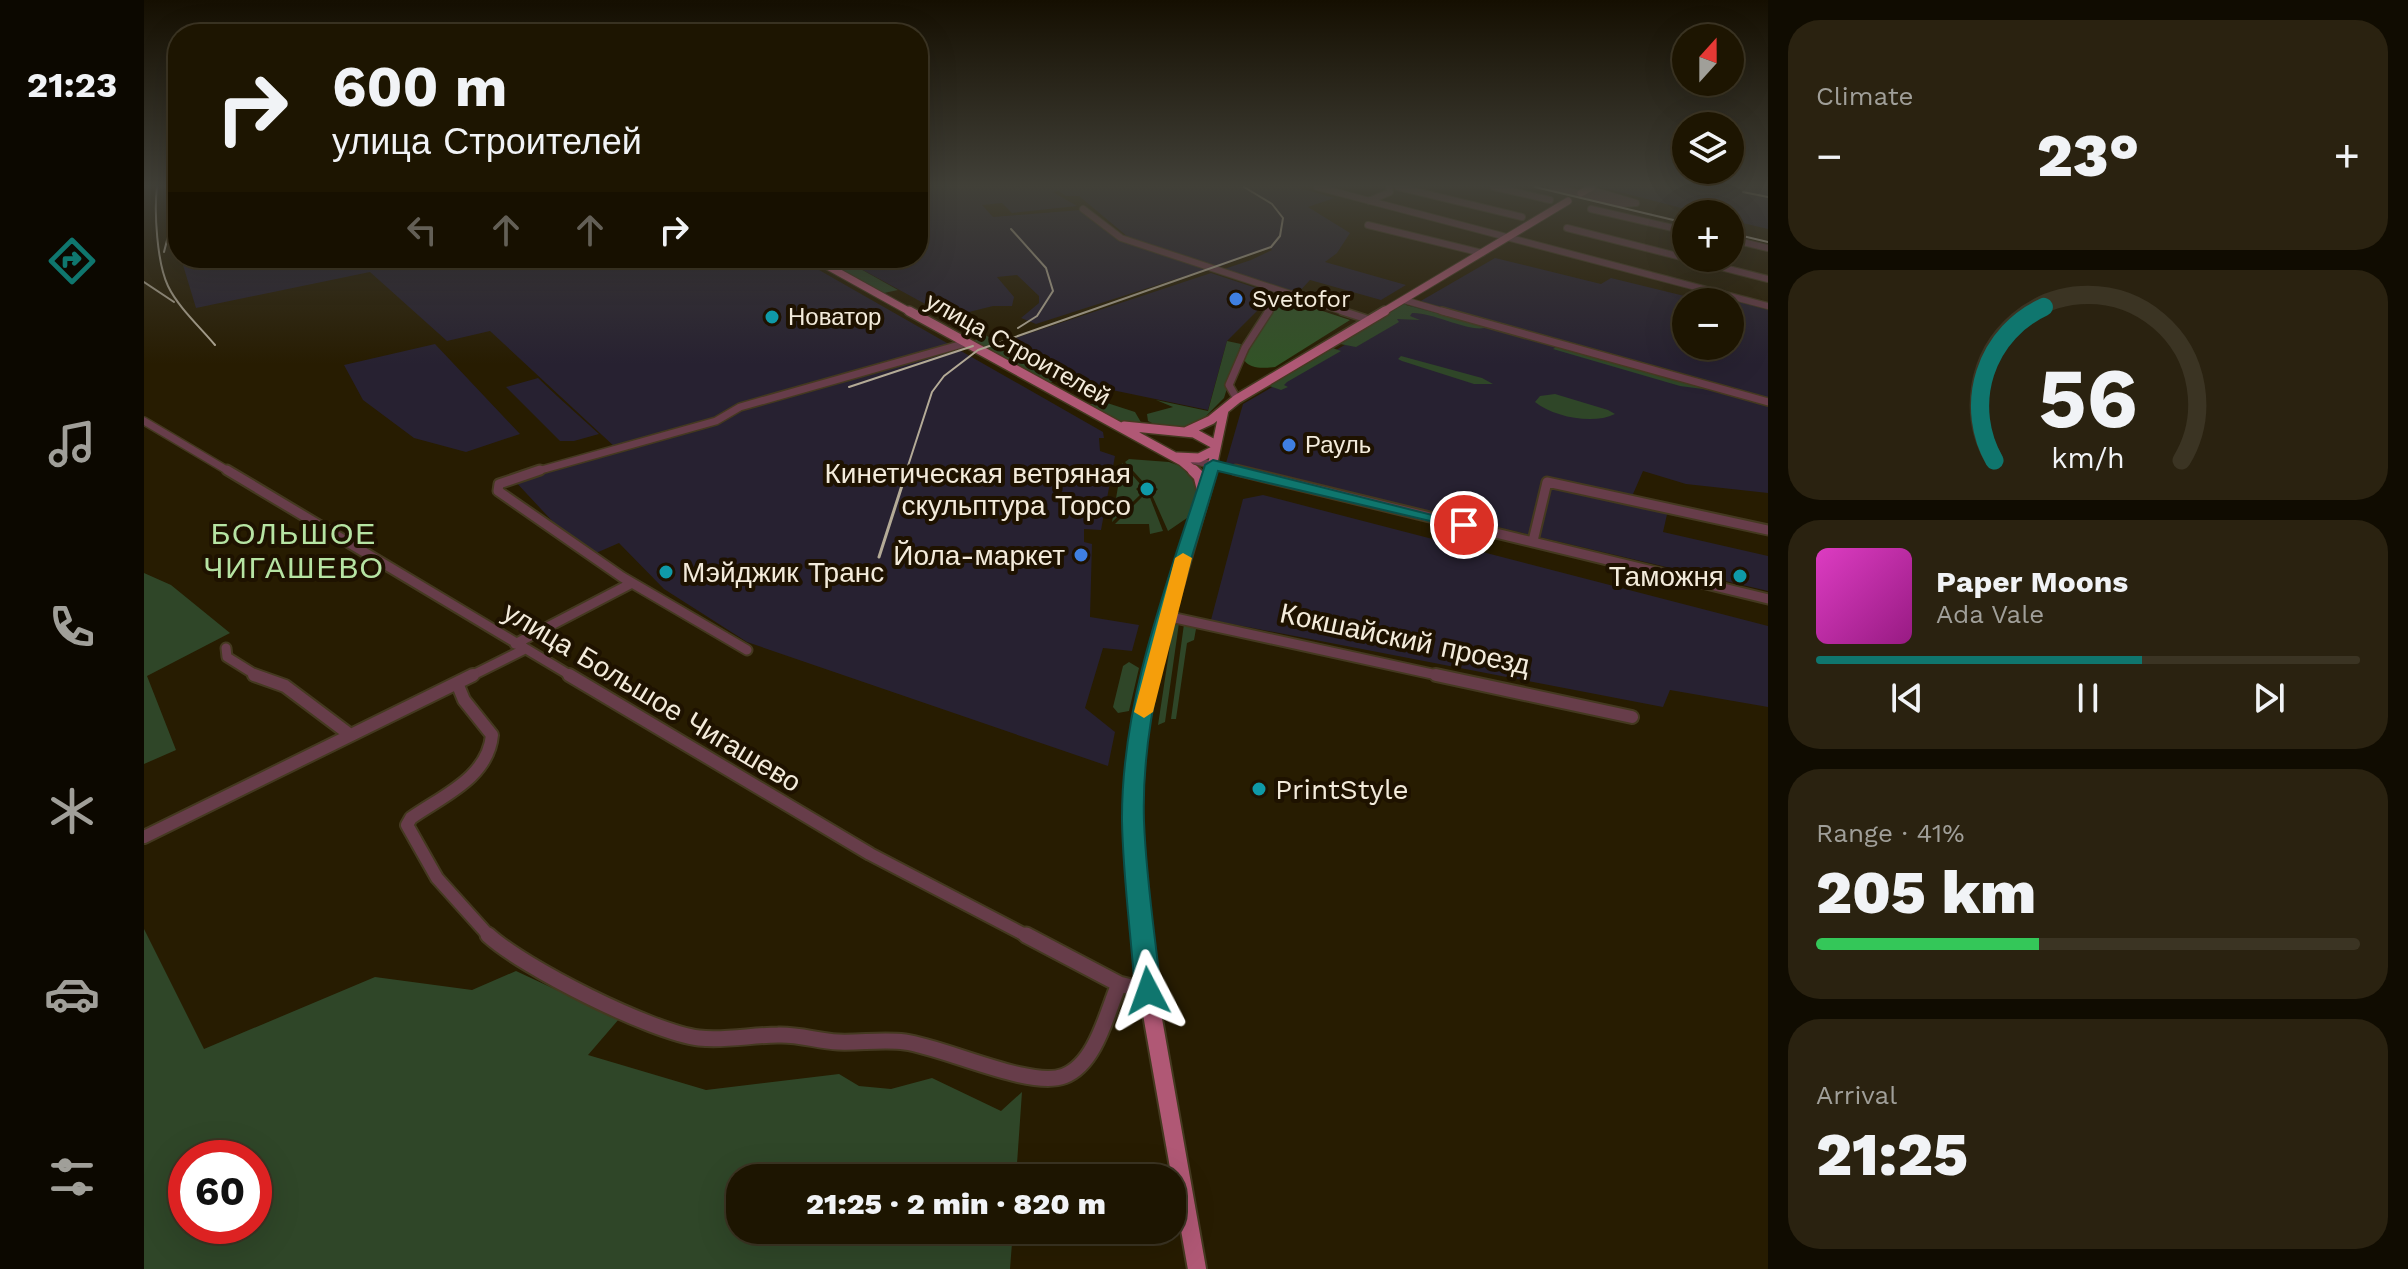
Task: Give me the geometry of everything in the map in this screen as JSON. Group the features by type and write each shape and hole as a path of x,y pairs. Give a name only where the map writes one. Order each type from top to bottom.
{"main road":[{"path":"1162,450 1161,439 1200,427 1237,399 1493,246"},
{"name":"улица Строителей","path":"831,268 1178,457 1196,471 1204,495"},
{"path":"1197,1269 1148,991 1133,820 1140,728 1166,616 1213,465 1224,410"},
{"path":"1113,424 1202,435 1216,447"},
{"path":"1178,457 1206,457 1216,447"}],"street":[{"path":"1146,246 1370,320"},
{"path":"1454,246 1482,253"},
{"path":"1543,246 1768,306"},
{"path":"1639,246 1768,279"},
{"path":"1237,399 1229,385 1245,342 1282,292"},
{"path":"1404,300 1768,402"},
{"path":"747,650 632,583 502,496 498,491 499,484 618,446 716,421 740,407 966,343"},
{"name":"улица Большое Чигашево","path":"144,421 870,854 1119,984 1148,991"},
{"path":"1178,457 1768,599"},
{"path":"1533,541 1547,482 1768,530"},
{"path":"144,837 457,683 632,583"},
{"name":"Кокшайский проезд","path":"1166,616 1632,717"},
{"path":"226,648 227,657 247,672 285,686 349,734"},
{"path":"457,683 464,700 492,735 490,752 476,771 411,818 407,825 411,837 443,883 489,937 514,957 629,1013 672,1032 698,1038 727,1039 775,1034 834,1042 906,1042 1034,1077 1061,1078 1074,1069 1087,1052 1119,984"}],"shaded area":[{"path":"928,246 1138,246 1207,269 1036,324 1021,318 1039,303 1039,296 1017,275 997,277 1014,297 1012,306 993,306 949,317 859,268 928,268"},
{"path":"1156,246 1341,246 1325,262 1406,285 1381,300 1310,280 1298,293 1224,269 1272,250 1269,247 1219,267"},
{"path":"1495,258 1601,284 1611,278 1672,293 1672,360 1744,360 1744,301 1768,307 1768,493 1686,484 1643,471 1630,501 1668,510 1663,532 1768,556 1768,591 1226,463 1243,404"},
{"path":"184,268 816,268 1103,432 1104,438 1099,438 1100,451 1115,456 1101,530 1084,529 1084,542 1092,544 1090,617 1139,625 1132,651 1103,648 1085,708 1115,732 1108,766 747,642 664,589 619,543 596,553 555,524 513,479 616,448 490,331 447,341 370,272 196,308"},
{"path":"1211,273 1274,294 1227,341 1208,410 1112,390 1102,393 1000,343"},
{"path":"435,344 520,434 466,452 414,438 363,400 344,365"},
{"path":"538,378 599,434 574,441 560,441 506,387"},
{"path":"1263,495 1768,626 1768,707 1670,690 1663,707 1211,620 1243,499"}],"green space":[{"path":"839,268 859,268 898,290 884,293"},
{"path":"1295,302 1350,320 1275,367 1258,368 1247,363 1244,360 1270,315 1285,304"},
{"path":"1405,303 1488,327 1472,328 1412,313 1410,316 1420,320 1397,319 1399,322 1356,347 1340,344"},
{"path":"985,335 1067,377 1049,383 972,342"},
{"path":"1227,341 1241,344 1224,398 1202,420 1182,427 1160,427 1148,421 1147,414 1173,407 1156,400 1208,411"},
{"path":"1559,345 1718,391 1680,386 1553,349"},
{"path":"1330,347 1341,351 1287,382 1284,385 1288,387 1281,390 1269,386"},
{"path":"1401,356 1482,378 1493,384 1474,384 1402,361 1398,359"},
{"path":"1555,394 1615,414 1596,419 1574,418 1552,412 1535,402 1540,396"},
{"path":"1101,401 1135,412 1142,424 1125,424 1088,405"},
{"path":"1129,459 1169,462 1186,468 1198,490 1187,518 1168,531 1152,495 1158,489 1145,484 1125,462"},
{"path":"1122,463 1141,485 1136,489 1141,494 1112,522"},
{"path":"1144,495 1149,495 1163,531 1150,534 1149,524 1115,524"},
{"path":"144,573 171,585 230,633 147,676 176,750 144,764"},
{"path":"1179,623 1165,722 1158,725 1173,626"},
{"path":"1184,624 1196,629 1194,640 1187,643 1176,719 1171,719"},
{"path":"1129,662 1139,668 1129,711 1118,713 1113,707 1123,666"},
{"path":"144,929 204,1049 375,977 472,990 516,971 619,1019 588,1055 706,1090 839,1074 859,1086 891,1089 932,1078 1001,1111 1022,1092 1017,1164 726,1164 726,1244 1012,1244 1010,1269 144,1269"}],"railway":[{"path":"158,246 164,276 177,302 215,345"},
{"path":"164,252 165,246"},
{"path":"1018,328 1037,316 1053,291 1046,268 1026,246"},
{"path":"906,472 932,392 944,376 978,350 1272,246"},
{"path":"144,282 174,302"},
{"path":"849,387 973,346"},
{"path":"879,557 907,470"}],"slow traffic":[{"path":"1144,712 1154,661 1183,558"}],"place":[{"name":"Svetofor","path":"1236,299"},
{"name":"Новатор","path":"772,317"},
{"name":"Рауль","path":"1289,445"},
{"name":"Кинетическая ветряная скульптура Торсо","path":"1147,489"},
{"name":"Йола-маркет","path":"1081,555"},
{"name":"Мэйджик Транс","path":"666,572"},
{"name":"Таможня","path":"1740,576"},
{"name":"PrintStyle","path":"1259,789"}],"district":[{"name":"БОЛЬШОЕ ЧИГАШЕВО","path":"294,550"}],"route":[{"path":"1148,991 1133,820 1140,728 1166,616 1213,465 1464,525"}]}
